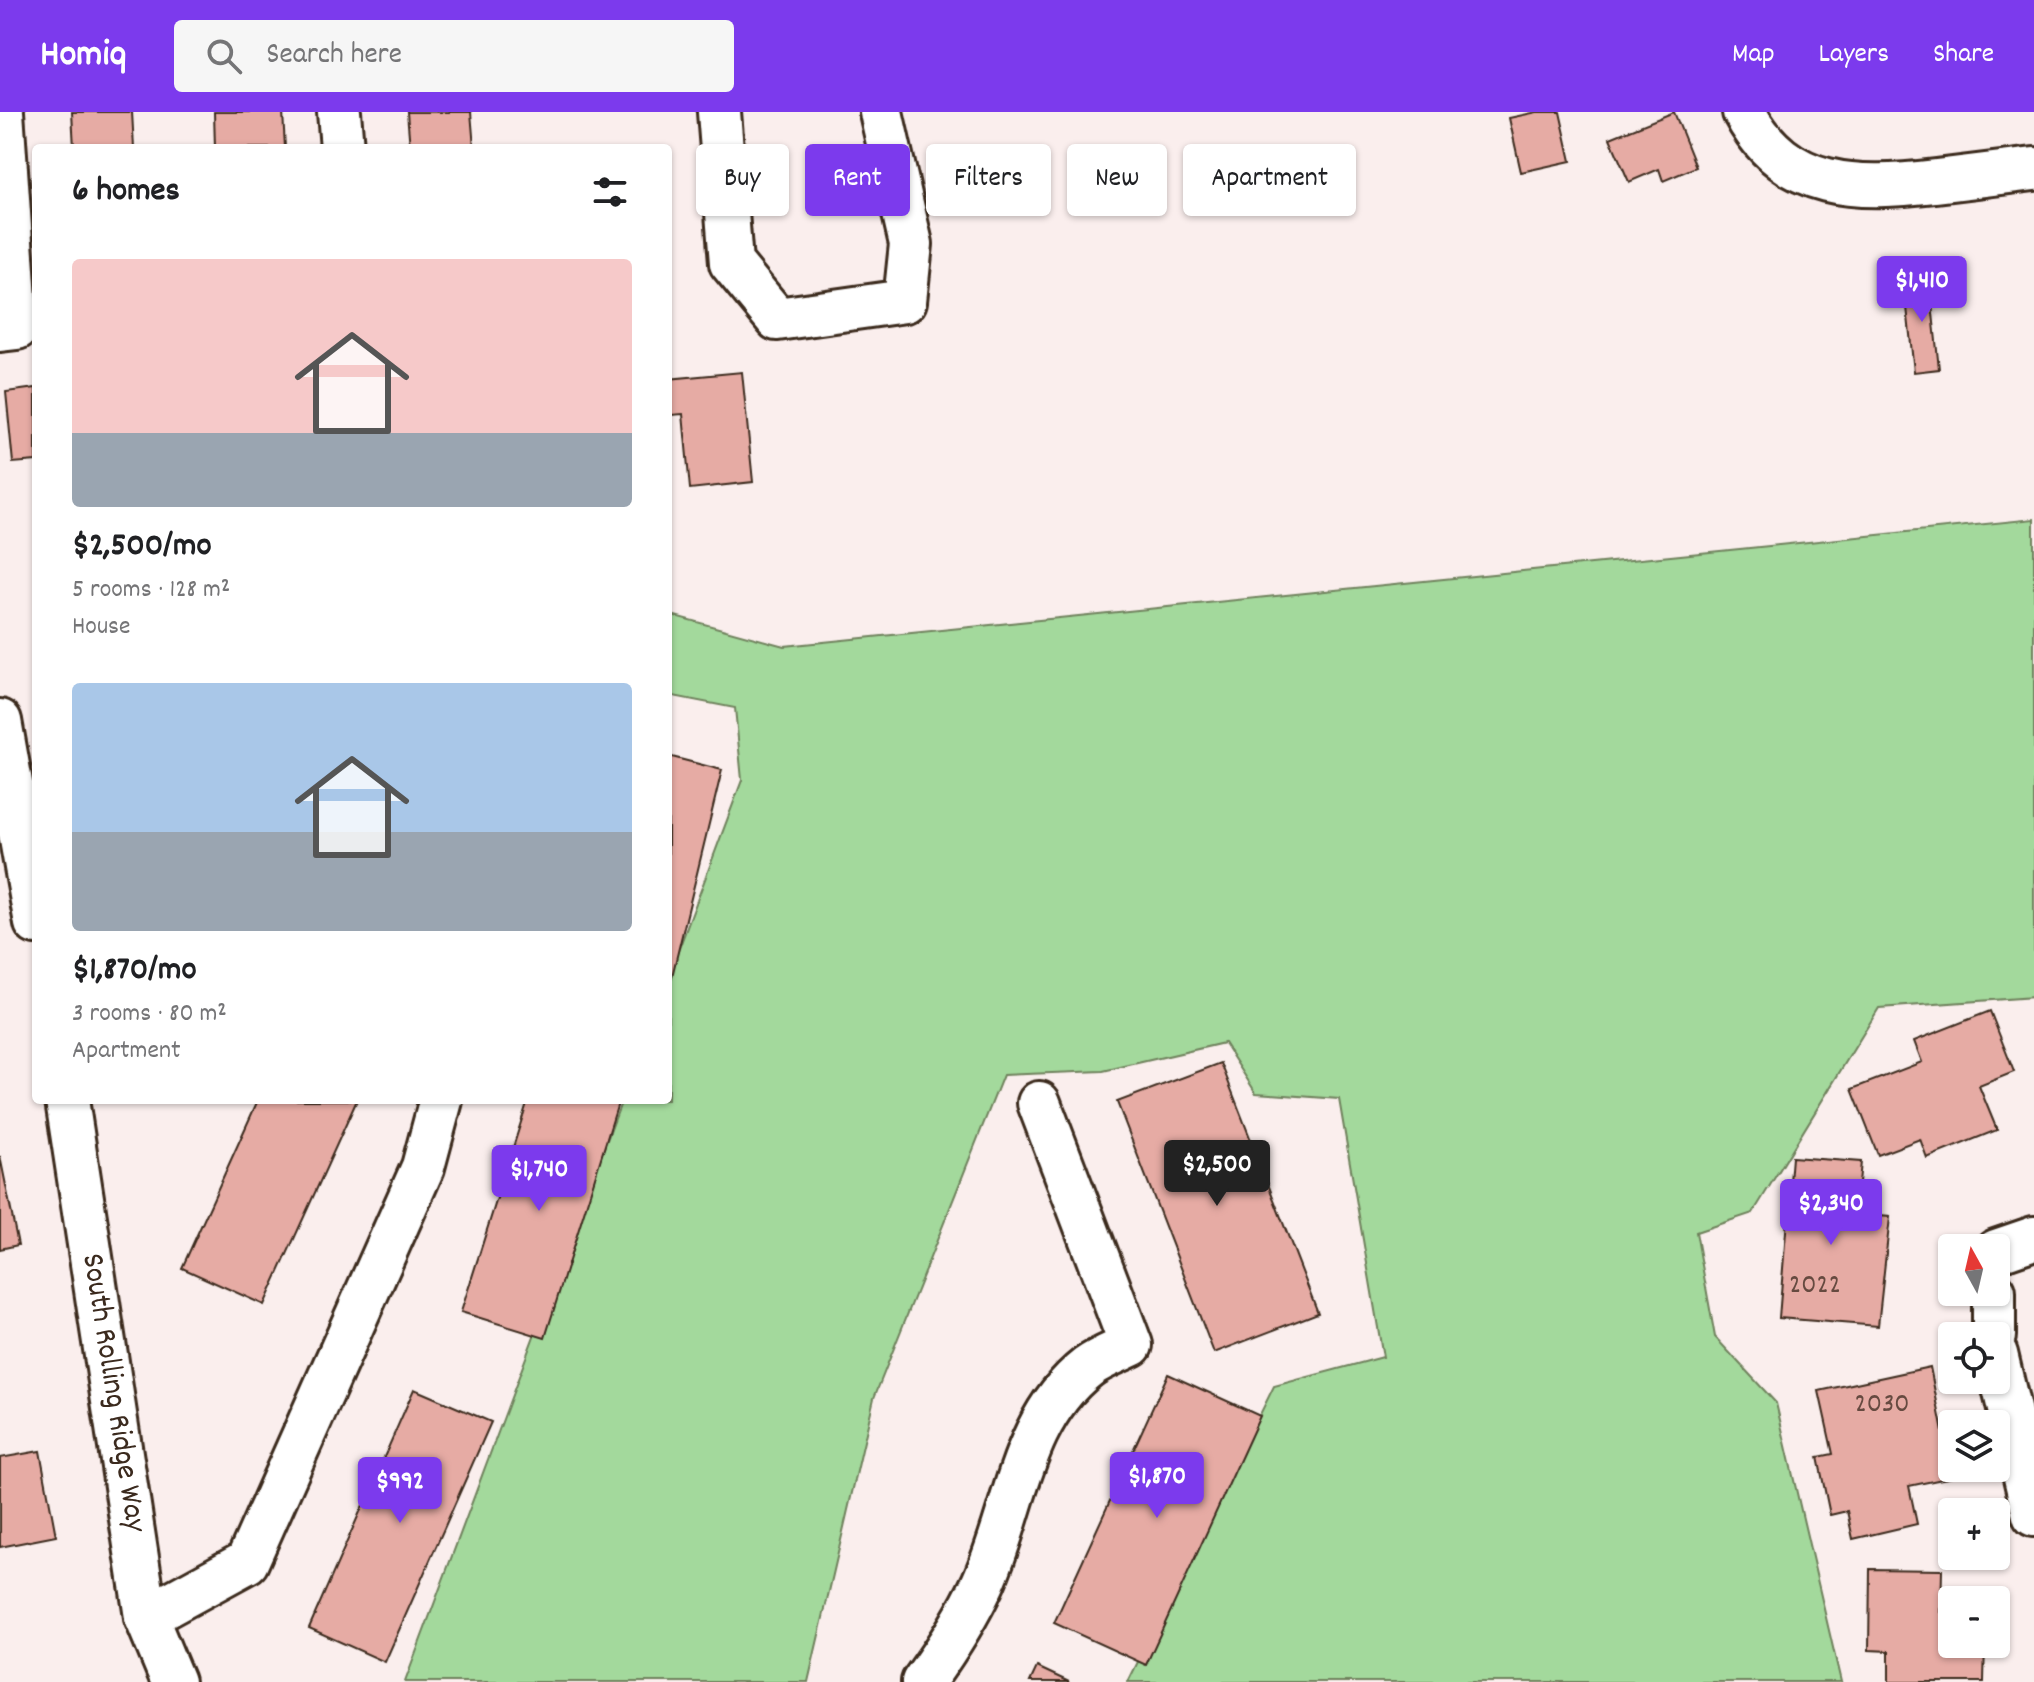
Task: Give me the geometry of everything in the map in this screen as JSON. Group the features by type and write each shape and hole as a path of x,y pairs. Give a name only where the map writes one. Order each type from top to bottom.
{"street":[{"path":"2,112 18,328"},
{"path":"339,112 342,144"},
{"path":"719,112 731,263 777,319 905,301 911,244 881,112"},
{"path":"1744,112 1767,147 1791,165 1815,178 1847,185 1886,187 2034,169"},
{"path":"0,721 32,901"},
{"path":"923,1682 955,1637 983,1582 1029,1448 1044,1415 1064,1389 1090,1365 1131,1345 1039,1103"},
{"name":"South Rolling Ridge Way","path":"68,1104 146,1617 173,1682"},
{"path":"146,1617 247,1562 423,1167 440,1104"},
{"path":"2010,1246 2034,1238"},
{"path":"2005,1394 2034,1515"}],"green space":[{"path":"2034,519 2034,997 1879,1008 1753,1213 1696,1232 1715,1337 1776,1403 1841,1682 1128,1682 1274,1386 1383,1357 1339,1099 1256,1093 1224,1043 1103,1071 1003,1075 874,1398 808,1682 405,1682 621,1104 672,1104 672,967 742,780 735,708 672,696 672,615 784,646"}],"building":[{"path":"72,112 132,112 134,144 74,144"},
{"path":"214,112 283,112 285,144 215,144"},
{"path":"407,112 471,112 474,144 410,144"},
{"path":"1537,112 1560,112 1571,161 1521,172 1509,118"},
{"path":"1674,112 1696,167 1663,181 1659,169 1629,182 1610,138"},
{"path":"1929,276 1939,369 1914,372 1904,279"},
{"path":"742,372 753,482 690,489 683,414 672,415 672,379"},
{"path":"32,389 32,461 13,463 6,392"},
{"path":"672,757 722,770 672,976"},
{"path":"1990,1011 2014,1072 1979,1086 1997,1130 1927,1158 1920,1139 1878,1155 1852,1089 1922,1062 1914,1041"},
{"path":"1221,1063 1318,1313 1214,1353 1117,1102"},
{"path":"256,1104 355,1104 264,1305 182,1268"},
{"path":"527,1104 618,1104 545,1338 461,1312"},
{"path":"0,1156 18,1245 0,1249"},
{"path":"1792,1157 1861,1162 1856,1214 1890,1217 1878,1326 1779,1318"},
{"path":"1930,1367 1939,1410 1938,1480 1909,1486 1917,1524 1853,1539 1847,1511 1830,1515 1818,1457 1833,1454 1819,1391"},
{"path":"1168,1374 1260,1416 1146,1665 1054,1623"},
{"path":"414,1389 491,1422 385,1662 309,1628"},
{"path":"40,1451 56,1536 0,1547 0,1458"},
{"path":"1870,1569 1942,1570 1942,1586 1938,1586 1938,1658 1985,1658 1984,1682 1889,1682 1889,1651 1869,1650"},
{"path":"1037,1667 1069,1682 1030,1682"}]}
